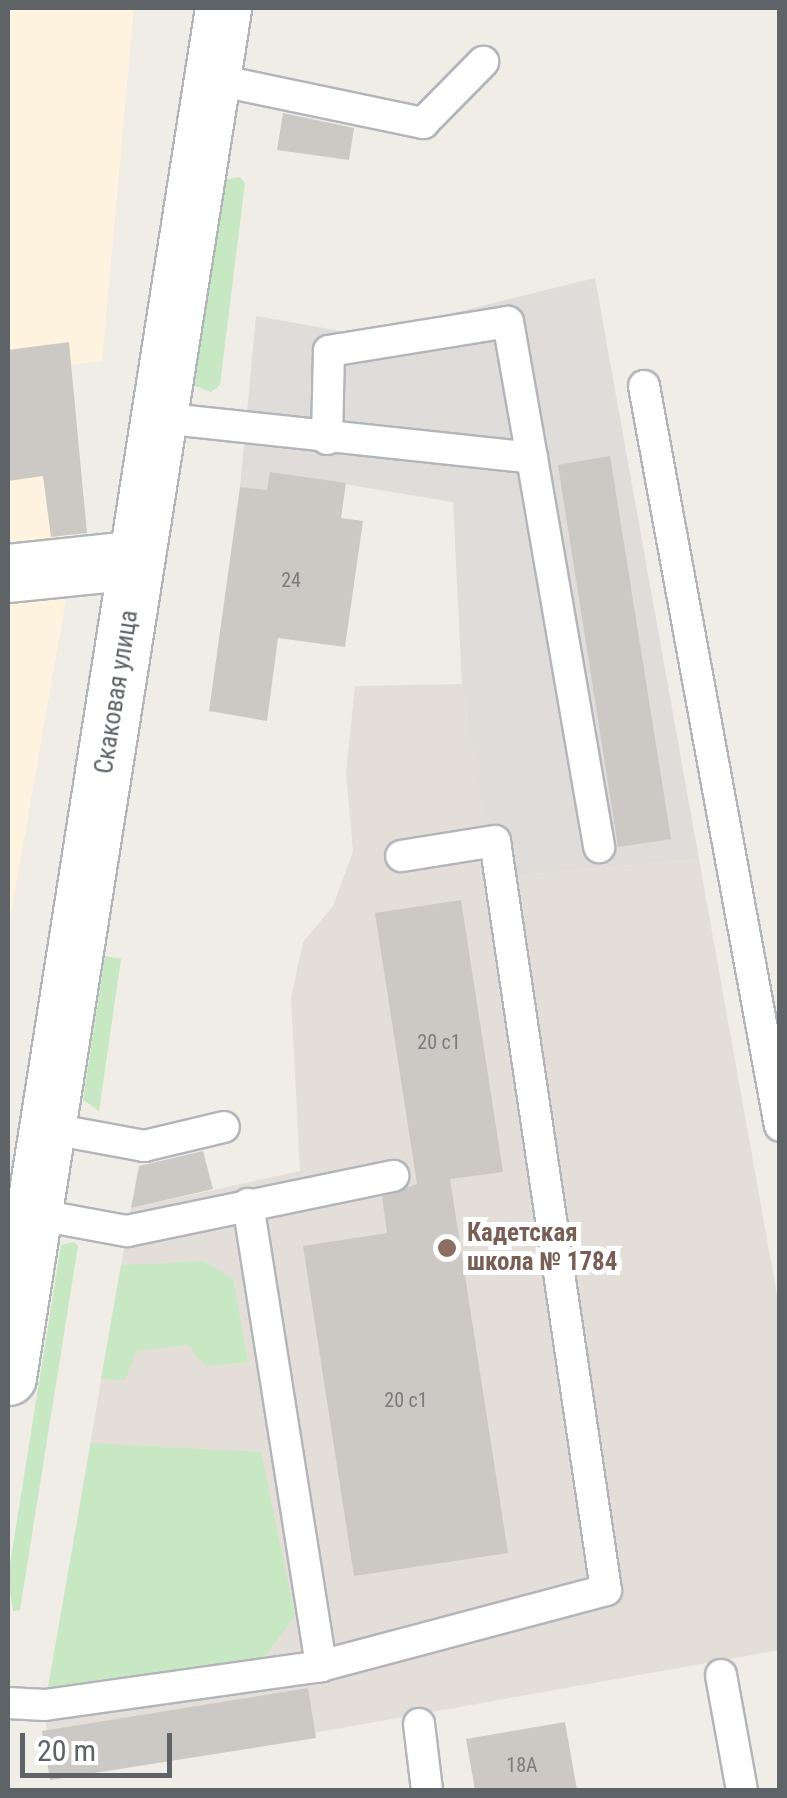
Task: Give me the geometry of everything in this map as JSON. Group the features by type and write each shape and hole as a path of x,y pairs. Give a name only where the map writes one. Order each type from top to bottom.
{"street":[{"name":"Скаковая улица","path":"8,1376 224,8"}],"lane":[{"path":"212,79 423,123 484,62"},
{"path":"327,439 329,351 508,322 598,847"},
{"path":"644,386 780,1126"},
{"path":"160,418 327,439 532,458"},
{"path":"8,560 138,560"},
{"path":"8,587 138,560"},
{"path":"8,1703 45,1706 321,1666 606,1590 495,841 400,856"},
{"path":"47,1128 144,1146 224,1127"},
{"path":"34,1214 127,1231 393,1176"},
{"path":"248,1204 321,1666"},
{"path":"721,1675 742,1790"},
{"path":"419,1724 427,1790"}],"shaded area":[{"path":"8,8 134,8 102,361 71,365 84,497 8,930"},
{"path":"595,278 699,859 511,876 484,823 462,684 453,502 271,472 267,490 240,487 256,316 363,335"},
{"name":"Кадетская школа № 1784","path":"462,684 484,822 504,833 511,876 699,859 779,1306 779,1650 50,1780 45,1705 131,1208 300,1171 291,998 303,942 333,906 353,851 346,773 355,686"}],"green space":[{"path":"240,177 245,183 220,385 211,392 193,385 224,180"},
{"path":"105,956 121,959 99,1111 83,1100"},
{"path":"74,1242 78,1246 20,1610 13,1611 8,1576 61,1245"},
{"path":"204,1261 233,1279 248,1362 205,1366 188,1345 136,1351 125,1380 101,1379 121,1265"},
{"path":"91,1443 261,1452 295,1616 261,1662 48,1688"}],"building":[{"path":"283,113 354,128 349,160 277,150"},
{"path":"69,342 87,533 51,537 43,476 8,481 8,350"},
{"path":"610,456 671,839 618,847 558,465"},
{"path":"270,472 346,483 341,518 363,521 345,647 278,638 267,721 209,711 240,487 267,490"},
{"path":"461,900 503,1172 450,1179 508,1553 354,1576 303,1246 387,1233 382,1197 417,1184 375,913"},
{"path":"203,1151 213,1189 131,1208 139,1166"},
{"path":"308,1688 316,1738 50,1780 42,1731"},
{"path":"565,1722 577,1790 475,1790 466,1739"}],"place":[{"name":"Кадетская школа № 1784","path":"447,1248"}]}
